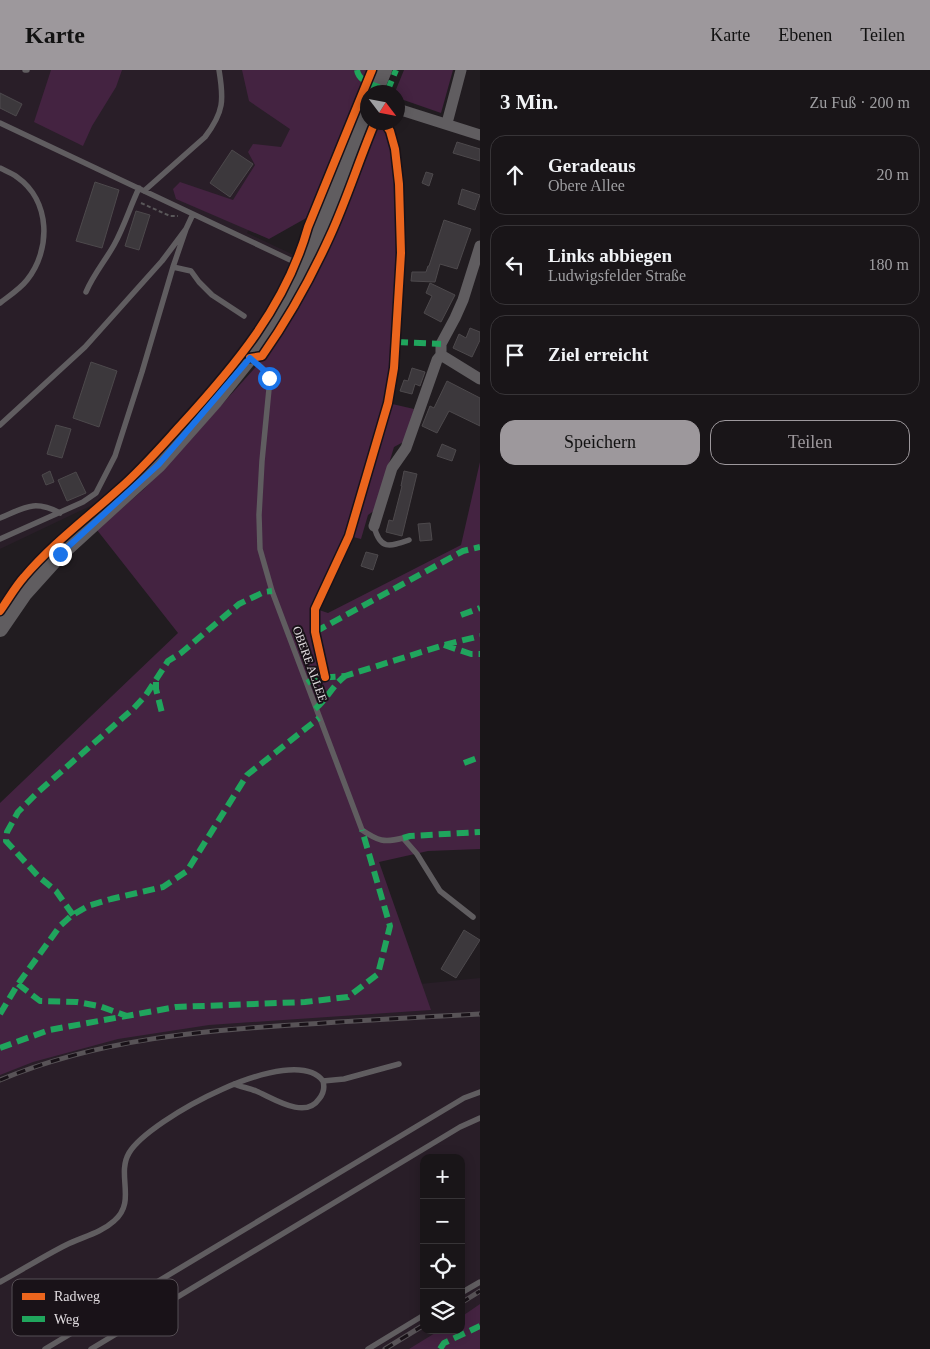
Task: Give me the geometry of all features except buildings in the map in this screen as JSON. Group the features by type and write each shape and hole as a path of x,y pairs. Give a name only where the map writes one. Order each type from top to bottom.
{"street":[{"path":"378,85 384,70"},
{"path":"447,123 461,70"},
{"path":"405,111 480,135"},
{"path":"0,629 24,594 60,554 159,464 266,337 305,266 360,130"},
{"path":"374,526 392,468 406,448 437,360 441,355 441,344 456,318 480,246"},
{"path":"441,355 480,379"}],"lane":[{"path":"86,292 119,236 133,200 141,190 205,137 214,126 221,110 222,96 219,70"},
{"path":"0,122 305,266"},
{"path":"0,168 18,177 34,193 43,216 45,235 40,260 26,282 0,302"},
{"path":"0,539 83,502 96,493 115,456 173,266 193,214"},
{"path":"0,425 85,347 162,261 186,229"},
{"path":"173,266 191,271 212,295 244,316"},
{"name":"OBERE ALLEE","path":"250,358 265,371 269,378 270,389 262,461 259,515 260,549 272,591 362,830 374,838 388,842 402,838 417,854 440,890 473,917"},
{"path":"0,518 31,505 47,506 60,513"},
{"path":"374,526 376,536 384,545 391,546 408,540"},
{"path":"323,1081 344,1079 400,1064"},
{"path":"0,1282 66,1244 102,1229 115,1221 126,1202 125,1167 128,1154 140,1139 156,1126 183,1109 206,1096 234,1084 260,1076 293,1071 319,1076 325,1088 317,1103 307,1108 292,1106 234,1084"},
{"path":"162,1279 464,1098 480,1092"},
{"path":"178,1297 460,1127 480,1118"},
{"path":"465,1291 480,1282"},
{"path":"368,1349 420,1318"},
{"path":"45,1349 67,1336"},
{"path":"91,1349 113,1336"}],"path":[{"path":"133,200 170,216 193,214"}],"shaded area":[{"path":"0,70 253,70 305,127 247,233 296,256 284,287 258,330 204,392 105,499 0,549"},
{"path":"51,70 122,70 116,87 92,126 83,146 34,122"},
{"path":"242,70 369,70 363,85 360,85 360,92 308,217 269,239 176,199 173,189 180,182 233,200 255,165 248,152 253,144 281,147 290,129 249,101"},
{"path":"404,70 453,70 441,113 405,100 405,85 398,85"},
{"path":"377,130 387,130 392,149 395,149 400,212 400,308 388,403 414,409 405,441 394,447 375,510 368,515 361,539 349,536 316,609 328,613 461,545 480,462 480,849 428,851 379,862 431,1010 209,1025 118,1039 33,1062 0,1075 0,803 178,633 97,530 144,489 263,359 281,333 315,270 327,252"},
{"path":"480,978 480,1310 465,1319 465,1154 420,1154 420,1334 438,1334 413,1349 0,1349 0,1052 410,985"},
{"path":"480,1304 480,1349 409,1349 433,1334 465,1334 465,1314"}],"railway":[{"path":"0,1080 37,1066 75,1055 152,1039 270,1026 480,1014"},
{"path":"465,1300 480,1291"},
{"path":"385,1349 420,1327"}],"marked path":[{"path":"357,70 361,78 374,85"},
{"path":"390,85 396,70"},
{"path":"396,342 441,344"},
{"path":"315,632 463,551 480,547"},
{"path":"73,915 56,891 38,876 6,841 7,832 18,812 38,792 134,708 146,695 168,661 181,653 239,604 264,592 272,591"},
{"path":"461,615 480,608"},
{"path":"307,683 315,678 345,676 444,645 480,636"},
{"path":"444,645 471,654 480,654"},
{"path":"315,709 345,676"},
{"path":"156,682 163,717"},
{"path":"0,1014 18,984 60,926 71,916 88,906 163,887 187,871 247,775 319,718"},
{"path":"464,763 480,757"},
{"path":"0,1048 49,1030 176,1007 305,1002 348,997 378,974 390,926 362,830"},
{"path":"403,838 480,832"},
{"path":"18,984 40,1001 77,1002 99,1006 127,1016"},
{"path":"440,1349 444,1343 480,1326"}],"cycle path":[{"path":"0,611 35,565 58,542 127,482 158,451 220,381 256,334 272,309 298,256 372,70"},
{"path":"250,358 262,356 307,283 336,222 372,130"},
{"path":"325,677 315,632 315,609 349,536 388,403 394,368 401,253 399,184 395,149 389,130"}],"route":[{"path":"60,554 159,464 250,358 265,371 269,378"}]}
